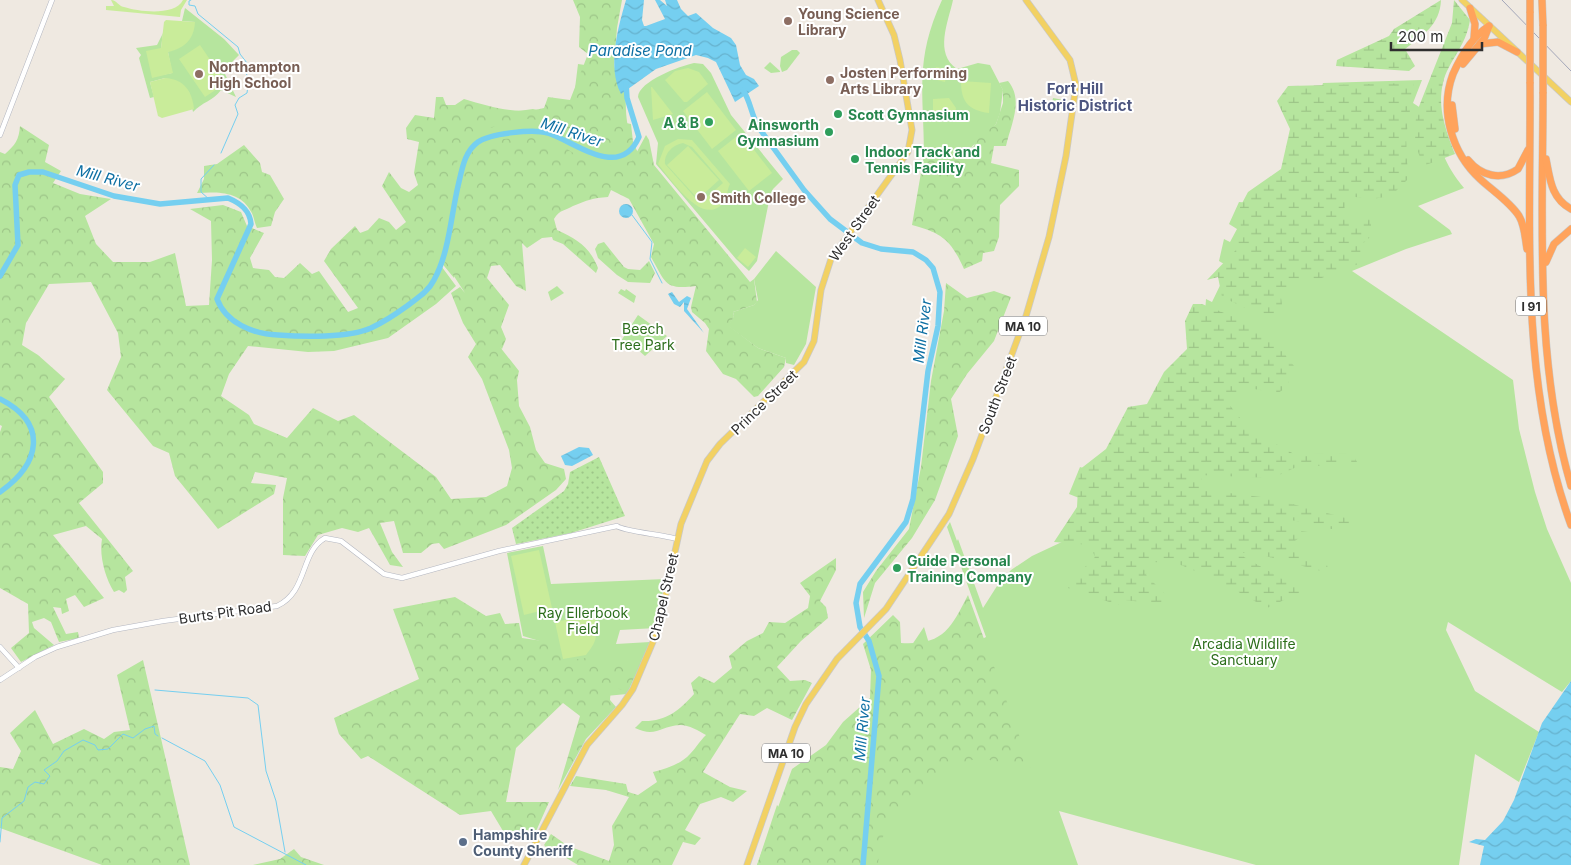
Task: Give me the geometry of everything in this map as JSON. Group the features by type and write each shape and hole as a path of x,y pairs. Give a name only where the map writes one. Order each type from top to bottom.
{"highway":[{"name":"I 91","path":"1530,0 1530,283 1532,349 1541,413 1553,470 1571,525"},
{"name":"I 91","path":"1542,0 1546,353 1558,437 1571,486"},
{"path":"1470,8 1475,21 1474,38"},
{"path":"1489,26 1474,38 1458,64 1451,81 1448,101 1449,127 1456,147 1468,166 1512,208 1522,222 1530,283"},
{"path":"1489,26 1480,44 1463,63 1453,93 1454,125 1462,148 1470,162 1479,170 1488,175 1500,176 1511,174 1521,166 1530,141"},
{"path":"1480,44 1498,42 1517,52"},
{"path":"1543,140 1551,188 1556,197 1571,209"},
{"path":"1544,290 1545,267 1550,250 1558,239 1571,229"}],"main road":[{"name":"West Street","path":"817,320 826,270 844,240 906,155 912,140 896,44 878,0"},
{"name":"South Street","path":"747,865 801,714 820,682 845,651 871,627 899,591 952,510 1015,346 1049,238 1071,126 1076,81 1072,66 1064,52 1026,0"},
{"path":"1462,0 1571,102"},
{"name":"Prince Street","path":"714,451 801,366 812,345 817,320"},
{"name":"Chapel Street","path":"524,865 589,741 627,698 637,680 658,630 677,539 694,492 714,451"}],"street":[{"path":"0,135 52,0"},
{"name":"Burts Pit Road","path":"0,680 57,647 113,630 163,621 277,606 287,602 292,596 314,549 325,538 341,541 376,570 402,578 504,550 617,526 622,529 677,539"},
{"path":"0,647 18,668"}],"green space":[{"path":"111,0 131,9 165,11 173,9 183,0 187,0 181,10 180,17 106,10 106,6 114,6"},
{"path":"573,0 622,0 617,28 614,65 625,109 610,122 608,130 626,123 631,124 633,142 616,149 597,148 546,121 521,118 475,133 459,155 433,255 456,286 436,304 388,338 334,351 308,352 248,346 229,374 221,396 249,415 254,424 287,438 313,408 338,421 354,415 436,477 451,499 486,497 507,486 512,468 509,450 482,379 468,357 476,344 463,323 451,293 460,287 465,293 444,261 455,221 462,178 470,155 480,144 503,139 534,137 564,147 590,164 600,168 632,161 646,135 649,140 654,165 750,282 754,279 757,302 754,305 733,312 734,316 729,326 758,348 786,358 784,367 758,396 754,397 736,379 723,374 706,351 709,329 692,312 691,307 696,286 678,287 667,283 663,279 651,257 654,244 629,199 611,190 608,197 590,200 573,206 561,212 554,219 557,230 577,241 591,254 598,268 596,273 563,244 553,240 552,237 542,238 527,248 522,243 526,291 516,286 500,265 491,266 487,278 509,305 501,327 506,339 502,349 500,347 519,371 517,380 519,406 530,427 536,450 545,463 564,469 566,479 556,490 506,525 444,549 439,543 432,544 421,553 403,553 394,521 380,523 392,552 403,567 390,565 369,528 358,532 342,528 318,535 305,556 283,555 283,498 287,478 255,472 251,483 276,485 274,494 218,529 175,476 169,453 153,446 107,390 121,357 118,333 91,282 49,284 26,323 22,345 38,355 65,379 49,397 103,472 103,483 79,503 133,571 125,577 127,590 124,593 119,590 114,592 104,566 101,552 102,539 86,526 53,535 104,598 84,607 75,595 66,599 69,611 62,614 61,608 53,607 66,634 78,632 79,638 59,642 51,622 44,618 32,622 34,628 54,645 21,662 11,648 29,633 28,604 0,588 0,432 2,426 0,425 0,152 5,154 14,145 19,135 20,126 49,145 45,162 61,171 53,183 80,194 111,199 85,216 96,244 113,262 150,262 175,253 186,306 209,305 212,260 211,221 190,209 223,205 241,212 247,226 264,233 250,258 253,268 269,270 275,277 284,278 300,263 312,274 319,271 348,312 358,308 324,261 331,249 355,226 360,233 368,230 379,218 389,222 396,230 406,222 382,186 389,172 401,188 409,192 418,185 414,173 419,142 407,139 406,128 415,115 434,118 436,97 443,97 446,105 455,105 464,99 494,107 523,111 544,108 548,97 570,100 588,54 579,47 580,17"},
{"path":"942,0 953,0 944,46 950,62 957,69 978,63 990,65 1003,90 1000,113 996,124 965,153 953,153 943,164 924,155 922,94 927,41"},
{"path":"1441,0 1440,9 1434,23 1424,34 1405,49 1415,66 1409,71 1336,66 1337,60 1389,36 1394,29"},
{"path":"1454,0 1470,20 1465,38 1445,75 1441,92 1443,119 1455,154 1423,166 1415,143 1416,114 1452,23"},
{"path":"185,8 224,39 239,55 227,67 225,74 236,97 221,90 215,97 193,112 189,92 165,78 150,82 154,97 150,98 139,58 141,55 136,48 157,45 163,33 161,48 152,77 172,73 168,52 195,22 182,21"},
{"path":"166,20 195,22 193,33 188,42 168,52 173,73 152,78 146,51 161,48 164,22"},
{"path":"200,45 226,83 205,97 179,59"},
{"path":"792,50 797,50 800,53 787,70 782,72 780,66 781,57"},
{"path":"770,62 780,72 771,73 764,68"},
{"path":"694,63 703,64 711,73 731,115 783,179 773,189 770,196 757,261 749,271 736,259 656,164 658,143 638,97 640,91 652,80 679,67"},
{"path":"578,64 627,71 626,109 629,132 633,144 648,165 583,187 454,275 454,278 440,261 436,278 427,223 447,153 489,115 533,109 571,121"},
{"path":"936,67 948,69 945,82 933,79"},
{"path":"688,68 699,72 708,84 687,102 684,102 665,80 675,71"},
{"path":"165,78 177,81 186,87 194,109 162,118 158,116 150,82"},
{"name":"Arcadia Wildlife Sanctuary","path":"1422,80 1413,103 1433,116 1443,154 1464,188 1418,206 1450,230 1452,234 1406,249 1352,271 1513,380 1519,429 1535,492 1547,529 1571,583 1571,681 1562,692 1448,622 1446,630 1475,691 1539,732 1519,782 1475,754 1459,865 1256,865 1059,811 1078,865 757,865 777,805 792,822 924,627 930,647 955,653 986,637 947,527 950,522 983,608 997,586 1011,570 1032,556 1064,541 1099,506 1069,494 1080,467 1098,473 1204,326 1206,299 1212,302 1229,267 1219,261 1224,239 1230,242 1237,229 1229,224 1239,202 1285,206 1323,83"},
{"path":"961,81 991,83 989,113 976,110 967,104 962,94"},
{"path":"1008,81 1013,88 1015,96 1015,112 1006,146 994,146 991,163 1019,170 1019,186 1000,205 999,237 994,251 983,253 982,261 964,269 950,244 931,231 912,225 924,155 943,163 953,153 965,153 974,146 976,139 996,124 1003,103 1003,90 999,83"},
{"path":"1414,83 1406,137 1408,179 1391,196 1372,199 1347,196 1344,210 1356,222 1371,216 1371,226 1379,229 1360,246 1361,263 1319,279 1293,281 1281,297 1283,313 1271,320 1222,297 1218,277 1207,280 1235,251 1241,231 1240,207 1248,192 1281,169 1290,129 1277,101 1288,86"},
{"path":"652,87 673,114 653,120"},
{"path":"707,92 736,130 712,149 683,111"},
{"path":"949,98 956,108 955,114 933,114 933,99"},
{"path":"1053,98 1069,101 1068,111 1051,108"},
{"path":"741,133 772,173 749,191 718,151"},
{"path":"678,139 692,140 730,184 724,202 716,209 707,210 697,206 688,199 658,164 665,146","holes":["683,143 692,147 723,183 700,203 665,164 666,156 676,146"]},
{"path":"244,145 260,163 262,172 270,175 284,199 275,212 271,226 257,228 250,210 240,199 234,196 220,193 197,193 204,179 204,166 217,164"},
{"path":"688,146 719,180 698,199 667,165"},
{"path":"604,242 624,267 628,269 640,270 649,261 655,273 650,283 628,282 617,275 598,258 595,249 598,244"},
{"path":"745,248 756,257 748,267 737,258"},
{"path":"776,251 816,287 806,344 794,365 786,363 786,358 758,348 728,326 734,316 733,312 754,305 758,300 754,279"},
{"path":"946,283 967,298 994,291 1011,297 994,341 967,374 951,399 958,436 935,500 912,538 875,583 864,618 863,592 876,571 909,529 921,467 931,381 944,311"},
{"path":"557,286 564,293 551,301 548,292"},
{"path":"621,289 625,291 626,289 636,296 634,303 618,293"},
{"path":"1193,304 1202,304 1254,325 1285,354 1294,366 1287,387 1278,393 1248,388 1223,397 1248,428 1294,454 1344,453 1353,455 1357,462 1319,466 1307,462 1273,478 1200,475 1205,490 1269,498 1350,519 1353,528 1331,529 1278,517 1290,530 1308,532 1286,547 1328,566 1321,571 1255,553 1237,553 1293,585 1308,589 1267,608 1217,580 1176,563 1152,562 1146,575 1166,595 1164,604 1123,600 1118,605 1065,587 1095,557 1090,545 1054,542 1077,507 1079,470 1106,449 1128,407 1147,404 1164,372 1187,349 1185,321"},
{"name":"Beech Tree Park","path":"638,315 667,336 645,356 629,342 621,341"},
{"path":"599,457 625,516 571,533 516,544 512,528 564,491 568,484 570,472"},
{"name":"Ray Ellerbook Field","path":"543,546 551,584 665,579 656,628 620,630 616,644 650,642 627,694 606,696 565,679 556,646 523,636 507,553"},
{"path":"539,550 552,608 524,615 511,556"},
{"path":"836,558 836,570 820,601 826,607 828,618 801,641 777,667 790,681 805,680 812,683 792,720 767,708 754,716 740,714 703,772 730,787 747,791 733,802 721,797 700,804 685,830 701,838 695,845 683,842 672,865 578,865 553,850 549,850 544,845 551,834 568,846 609,861 614,845 612,826 629,797 606,790 570,786 576,776 626,784 628,792 638,795 657,782 653,772 673,766 686,758 706,735 694,728 683,725 653,732 635,728 642,721 658,720 683,706 694,694 691,683 699,676 714,683 732,668 729,656 747,641 763,633 769,622 785,623 808,608 810,596 800,583"},
{"path":"968,595 1031,768 979,758 958,764 914,791 894,814 880,843 878,865 757,865 792,769 826,745 843,722 870,698 871,670 863,644 893,615 900,622 901,643 915,643 936,638 944,633 956,618"},
{"path":"455,597 486,616 500,613 505,624 519,623 522,638 557,643 563,661 586,658 609,665 632,667 635,661 641,665 627,691 611,687 610,700 616,707 586,739 558,790 580,716 563,703 516,748 506,802 549,802 533,838 506,836 491,811 460,815 368,756 361,759 339,734 334,718 419,679 393,609"},
{"path":"595,614 596,636 593,645 586,655 563,659 555,622"},
{"path":"143,660 190,865 102,865 0,828 0,767 13,769 21,751 10,733 35,710 53,744 84,729 104,739 114,732 130,730 117,675"},
{"path":"294,849 301,857 324,865 253,865 280,859"}],"water":[{"name":"Paradise Pond","path":"626,0 644,0 642,20 644,26 646,26 665,19 655,0 660,0 667,6 665,0 677,0 681,9 688,16 696,13 713,28 731,38 736,45 740,65 746,75 754,79 759,86 735,102 716,62 696,55 656,69 621,94 617,83 614,60 617,34"},
{"path":"623,204 629,204 633,211 629,218 623,218 619,214 619,208"},
{"path":"672,292 679,302 687,296 691,298 687,309 704,333 684,311 684,302 680,307 674,304 668,294"},
{"path":"579,447 589,448 593,455 572,466 565,465 561,456"},
{"path":"1571,681 1571,865 1480,865 1484,846 1469,842 1476,839 1485,840 1503,821 1514,800 1542,723"}],"waterway":[{"path":"191,0 189,5 195,6 198,14 238,47 240,54 247,63 245,72 249,78 247,93 239,98 235,105 238,114 221,153"},
{"name":"Mill River","path":"0,276 18,245 15,185 19,175 29,172 43,172 114,196 160,204 228,198 237,202 249,215 251,224 217,299 227,315 242,326 269,334 326,336 350,334 371,328 407,306 432,284 443,258 462,168 473,146 492,136 541,132 548,133 597,155 621,156 631,150 639,137 627,98 626,83"},
{"name":"Mill River","path":"743,90 759,128 804,190 830,219 862,243 881,249 913,252 926,260 933,268 940,292 938,326 928,371 913,499 906,522 860,584 856,603 860,627 869,641 879,676 863,865"},
{"path":"210,200 201,192 201,179 214,165"},
{"path":"632,215 652,242 650,259 662,283"},
{"name":"Mill River","path":"0,399 16,409 26,420 32,432 33,444 30,457 24,469 0,492"},
{"path":"155,690 248,698 258,705 266,771 276,801 285,852"},
{"path":"0,842 2,818 24,801 28,787 35,782 44,784 50,776 44,770 57,761 64,751 83,740 95,745 98,750 108,749 123,734 133,738 145,729 154,726 155,734 158,736"},
{"path":"162,738 205,761 220,785 234,827 306,865"}],"railway":[{"path":"1502,0 1571,71"}],"place":[{"name":"Young Science Library","path":"788,21"},
{"name":"Northampton High School","path":"199,74"},
{"name":"Josten Performing Arts Library","path":"830,80"},
{"name":"Scott Gymnasium","path":"838,114"},
{"name":"A & B","path":"709,122"},
{"name":"Ainsworth Gymnasium","path":"829,132"},
{"name":"Indoor Track and Tennis Facility","path":"855,159"},
{"name":"Smith College","path":"701,197"},
{"name":"Guide Personal Training Company","path":"897,568"},
{"name":"Hampshire County Sheriff","path":"463,842"}],"district":[{"name":"Fort Hill Historic District","path":"1075,96"}]}
